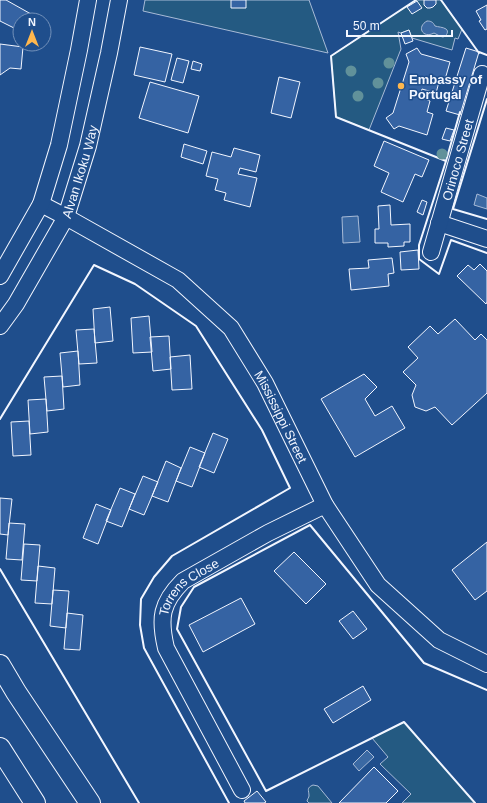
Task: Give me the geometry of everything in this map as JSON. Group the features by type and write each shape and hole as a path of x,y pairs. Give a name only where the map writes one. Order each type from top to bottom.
{"main road":[{"path":"0,665 16,692 90,803"},
{"path":"0,748 35,803"}],"street":[{"name":"Alvan Ikoku Way","path":"0,276 41,204 59,145 88,0"},
{"name":"Alvan Ikoku Way","path":"0,326 16,304 66,217 88,146 109,53 119,0"},
{"name":"Orinoco Street","path":"431,252 482,74"},
{"name":"Mississippi Street","path":"41,204 178,280 230,328 265,383 325,505 378,585 440,640 487,664"},
{"path":"439,223 487,239"},
{"name":"Torrens Close","path":"242,790 166,648 162,621 166,604 173,591 183,581 268,533 325,505"}],"shaded area":[{"path":"145,0 309,0 328,53 143,11"},
{"path":"416,0 441,0 462,29 458,39 455,38 452,50 412,38 409,30 401,33 398,32 401,49 369,130 336,117 331,56"},
{"path":"427,21 432,22 435,26 446,29 446,35 443,37 434,33 427,34 422,32 422,26"},
{"path":"477,194 487,198 487,209 474,205"},
{"path":"358,216 360,242 343,243 342,217"},
{"path":"404,722 475,803 402,803 411,794 380,764 388,757 372,738"},
{"path":"367,750 374,757 359,771 353,764"},
{"path":"313,785 318,786 332,803 309,803 307,801 309,796 308,789"}],"building":[{"path":"0,0 6,0 27,12 12,12 12,27 0,21"},
{"path":"231,0 246,0 246,8 231,8"},
{"path":"424,0 436,0 436,4 433,7 427,8 424,5"},
{"path":"417,1 422,8 412,14 407,7"},
{"path":"487,5 487,29 485,30 479,21 481,20 476,11"},
{"path":"409,30 413,41 405,44 401,33"},
{"path":"0,44 12,46 12,52 23,52 21,69 10,68 0,75"},
{"path":"140,47 172,54 165,82 134,75"},
{"path":"417,48 421,54 450,62 444,83 439,82 436,93 422,89 420,97 430,101 427,112 433,114 427,135 399,126 394,129 386,118 393,113 409,62 406,54"},
{"path":"466,48 479,52 460,115 446,111"},
{"path":"177,58 189,61 183,83 171,80"},
{"path":"193,61 202,64 200,71 191,69"},
{"path":"279,77 300,82 291,118 271,113"},
{"path":"150,82 199,96 188,133 139,118"},
{"path":"446,128 454,130 450,141 442,139"},
{"path":"384,141 429,160 422,177 415,174 403,202 381,192 389,173 374,166"},
{"path":"184,144 207,151 203,164 181,157"},
{"path":"234,148 260,155 256,172 240,168 238,174 257,178 250,207 224,200 226,193 215,190 218,179 206,176 212,152 231,157"},
{"path":"422,200 427,202 423,215 417,212"},
{"path":"390,205 391,225 410,224 410,242 404,242 404,246 388,247 388,243 375,243 375,229 379,229 378,206"},
{"path":"418,250 419,269 401,270 400,252"},
{"path":"392,258 394,273 388,274 389,286 351,290 349,269 369,268 368,260"},
{"path":"480,264 487,271 486,304 457,276 468,265 474,270"},
{"path":"110,307 113,341 95,343 93,309"},
{"path":"149,316 152,352 133,353 131,318"},
{"path":"455,319 475,340 481,334 487,340 487,393 452,425 435,407 426,411 415,407 412,395 416,385 403,372 418,358 408,347 430,326 438,334"},
{"path":"94,329 97,363 79,364 76,330"},
{"path":"169,336 171,369 153,371 150,337"},
{"path":"78,351 80,385 63,387 60,353"},
{"path":"190,355 192,389 172,390 170,357"},
{"path":"364,374 377,387 365,399 375,416 392,406 405,428 355,457 321,399"},
{"path":"62,376 64,409 47,411 44,377"},
{"path":"46,399 48,432 30,434 28,400"},
{"path":"29,421 31,455 13,456 11,422"},
{"path":"213,433 228,439 214,473 199,467"},
{"path":"190,447 205,453 192,487 176,481"},
{"path":"166,461 181,468 168,502 152,496"},
{"path":"143,476 158,482 144,515 129,509"},
{"path":"120,488 135,494 122,527 106,521"},
{"path":"0,498 12,499 8,535 0,534"},
{"path":"96,504 111,510 98,544 83,538"},
{"path":"9,523 25,524 22,560 6,559"},
{"path":"487,542 487,591 475,600 452,570"},
{"path":"24,544 40,545 37,581 21,580"},
{"path":"294,552 326,584 306,604 274,571"},
{"path":"38,566 55,568 52,604 35,603"},
{"path":"53,590 69,591 66,628 50,626"},
{"path":"241,598 255,624 203,652 189,625"},
{"path":"353,611 367,629 353,639 339,621"},
{"path":"67,613 83,615 80,650 64,649"},
{"path":"363,686 371,700 333,723 324,709"},
{"path":"374,767 398,791 386,803 339,803"},
{"path":"257,791 266,802 245,803 244,801"}],"wall":[{"path":"416,0 331,56 336,117 446,161 460,112"},
{"path":"441,0 479,53"},
{"path":"479,52 487,55"},
{"path":"487,99 453,209 487,219"},
{"path":"446,161 419,245 419,259 439,274 451,240 487,253"},
{"path":"0,419 94,265 135,284 196,326 262,430 290,488 172,556 154,577 141,599 140,625 144,648 229,803"},
{"path":"475,803 404,722 266,791 177,629 181,607 194,587 310,525 424,663 487,690"},
{"path":"0,569 139,803"}],"place":[{"name":"Embassy of Portugal","path":"401,86"}]}
